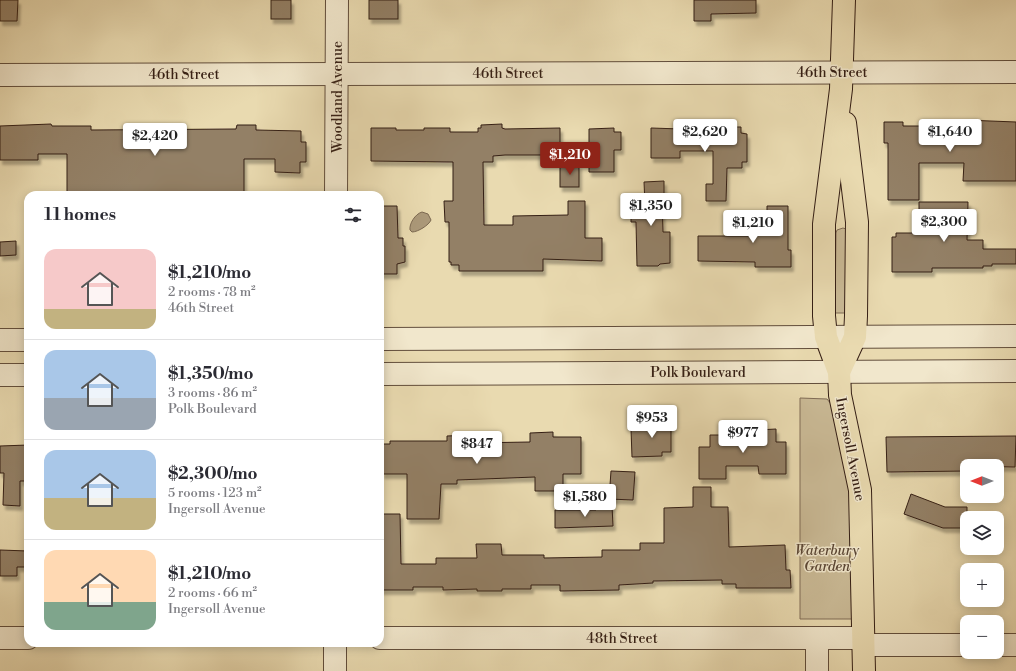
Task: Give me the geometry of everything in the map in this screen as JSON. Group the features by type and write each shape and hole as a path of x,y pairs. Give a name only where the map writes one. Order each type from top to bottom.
{"main road":[{"name":"Ingersoll Avenue","path":"844,0 841,80 824,224 824,316 826,337 839,372 840,395 855,460 862,505 864,671"},
{"name":"Ingersoll Avenue","path":"839,372 855,337 857,222 841,80"}],"street":[{"name":"Woodland Avenue","path":"336,191 337,0"},
{"name":"46th Street","path":"0,75 337,74 841,80 1016,72"},
{"path":"384,339 1016,336"},
{"path":"0,340 24,340"},
{"name":"Polk Boulevard","path":"384,374 1016,371"},
{"path":"0,375 24,375"},
{"path":"0,638 24,638"},
{"name":"48th Street","path":"384,638 817,638 864,642 960,645"},
{"path":"817,638 818,671"},
{"path":"1004,645 1016,645"},
{"path":"336,647 336,671"}],"green space":[{"path":"843,228 846,229 848,313 835,313 836,233 837,230"},
{"name":"Waterbury Garden","path":"800,398 827,399 831,404 852,491 853,619 800,619"}],"shaded area":[{"path":"422,212 428,214 431,220 423,228 412,232 410,228 412,222 419,213"}],"building":[{"path":"0,0 18,0 17,21 0,21"},
{"path":"271,0 291,0 291,19 271,19"},
{"path":"369,0 398,0 398,19 369,19"},
{"path":"694,0 756,0 756,13 711,14 711,21 694,21"},
{"path":"965,120 1016,122 1016,181 963,181 964,163 919,163 919,200 888,200 888,143 884,143 884,122 903,122 903,126 922,126 925,129 949,129 949,122 965,122"},
{"path":"51,124 52,126 91,126 91,130 236,129 237,125 256,125 256,130 301,131 301,142 306,142 306,162 300,162 300,173 275,172 275,159 244,159 244,191 67,191 67,154 38,154 38,160 0,160 0,126"},
{"path":"502,124 502,128 505,129 560,128 560,155 493,156 493,162 483,162 484,225 513,225 513,216 568,215 568,201 585,201 585,238 602,238 602,261 543,259 543,271 459,271 459,265 451,265 451,262 449,262 449,222 445,222 444,201 453,201 453,162 371,161 371,128 424,130 424,128 450,128 450,132 478,132 478,128 481,128 481,125"},
{"path":"714,127 741,127 741,133 747,134 747,162 742,162 742,168 727,168 726,201 706,201 706,184 713,184 713,151 680,151 680,158 651,158 651,128 681,129 681,136 714,137"},
{"path":"614,128 614,132 621,132 621,150 614,150 614,172 589,172 589,129"},
{"path":"560,165 579,165 579,187 560,187"},
{"path":"664,181 664,200 662,200 663,232 670,232 670,263 660,264 658,266 637,266 636,222 631,222 631,204 645,204 644,182"},
{"path":"919,202 968,202 967,240 983,240 983,249 1016,249 1016,264 992,264 992,266 983,266 983,268 932,268 932,272 892,272 892,237 896,237 896,233 919,233"},
{"path":"384,206 397,206 398,238 403,238 403,246 405,246 405,262 397,264 397,274 384,274"},
{"path":"767,206 788,206 788,250 791,250 791,267 755,267 755,262 698,261 698,236 757,236 757,222 767,222"},
{"path":"16,241 16,255 0,256 0,242"},
{"path":"671,421 671,452 662,452 662,456 632,457 631,429 644,428 644,422"},
{"path":"776,429 776,442 786,442 786,474 759,474 758,466 726,466 726,479 699,479 699,447 710,447 710,435 758,435 758,430"},
{"path":"553,432 553,437 581,437 581,474 563,474 563,491 535,491 535,477 457,480 457,484 441,484 439,519 407,519 407,474 384,474 384,444 390,444 390,441 447,441 447,436 471,435 471,443 530,442 530,433"},
{"path":"1016,436 1015,467 1004,467 1004,459 960,459 960,471 887,472 886,437"},
{"path":"24,445 24,481 20,481 20,506 3,505 4,473 0,473 0,446"},
{"path":"611,471 635,472 633,500 609,499"},
{"path":"693,487 711,487 711,507 728,507 729,547 785,545 786,570 790,570 791,588 736,588 736,584 722,584 722,580 653,581 653,583 619,585 619,590 560,591 560,585 531,585 531,589 502,589 502,591 477,591 477,589 443,590 443,587 413,587 413,590 384,590 384,514 400,514 401,564 436,564 436,558 477,558 476,544 501,544 502,555 544,555 544,558 602,557 602,550 640,550 640,543 664,543 664,508 693,507"},
{"path":"911,494 945,507 967,507 967,511 960,511 960,528 943,528 904,514"},
{"path":"596,506 612,506 613,526 555,528 555,510 596,510"},
{"path":"0,550 24,551 24,567 17,567 17,576 0,576"}]}
